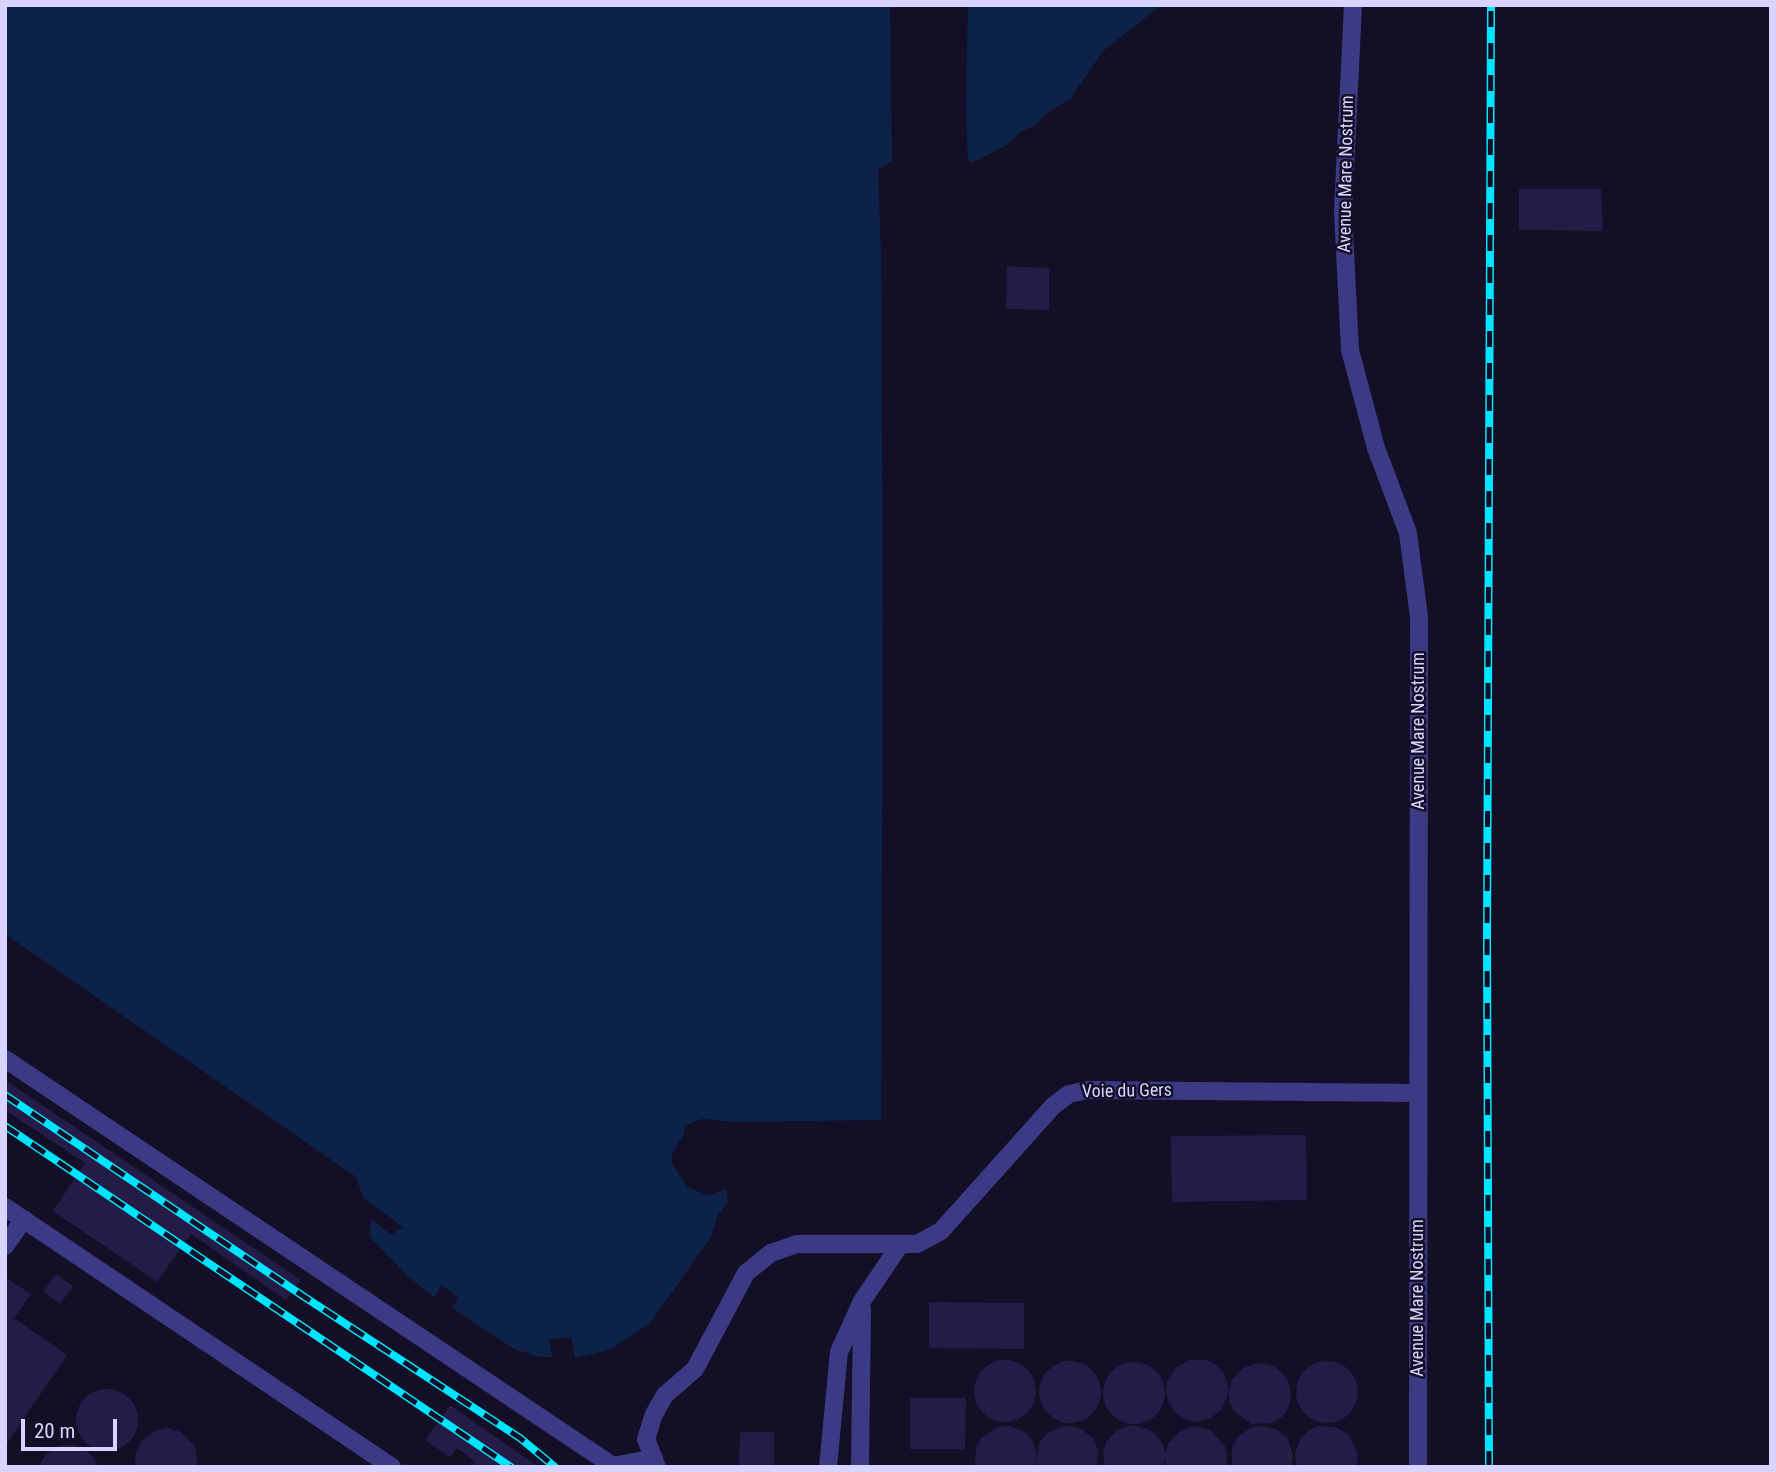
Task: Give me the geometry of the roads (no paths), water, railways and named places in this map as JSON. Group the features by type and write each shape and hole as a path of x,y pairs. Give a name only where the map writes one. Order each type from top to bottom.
{"street":[{"name":"Avenue Mare Nostrum","path":"1353,5 1343,211 1350,350 1376,448 1408,533 1419,617 1418,1467"},
{"path":"5,1059 613,1466 655,1463"},
{"name":"Voie du Gers","path":"655,1463 646,1439 654,1414 665,1395 695,1370 746,1273 771,1253 797,1244 917,1244 942,1231 1053,1106 1069,1094 1088,1090 1417,1093"},
{"path":"5,1207 392,1467"},
{"path":"5,1247 24,1219"},
{"path":"828,1467 839,1352 862,1301 900,1245"},
{"path":"860,1467 862,1301"}],"water":[{"path":"5,5 890,5 892,161 878,170 883,616 881,1120 735,1122 702,1119 684,1126 685,1132 672,1154 672,1164 687,1186 694,1190 708,1195 727,1189 727,1204 717,1216 712,1236 650,1323 609,1350 575,1358 571,1337 549,1339 552,1357 540,1357 514,1349 452,1308 458,1298 442,1285 434,1297 408,1276 370,1237 371,1219 391,1235 403,1227 363,1197 356,1177 5,934"},
{"path":"968,5 1161,5 1103,51 1071,98 1047,113 1034,126 1020,132 1007,145 972,163 968,160 966,106"}],"railway":[{"path":"1489,1467 1487,938 1491,5"},
{"path":"5,1095 303,1296 520,1438 555,1467"},
{"path":"5,1126 511,1467"}]}
